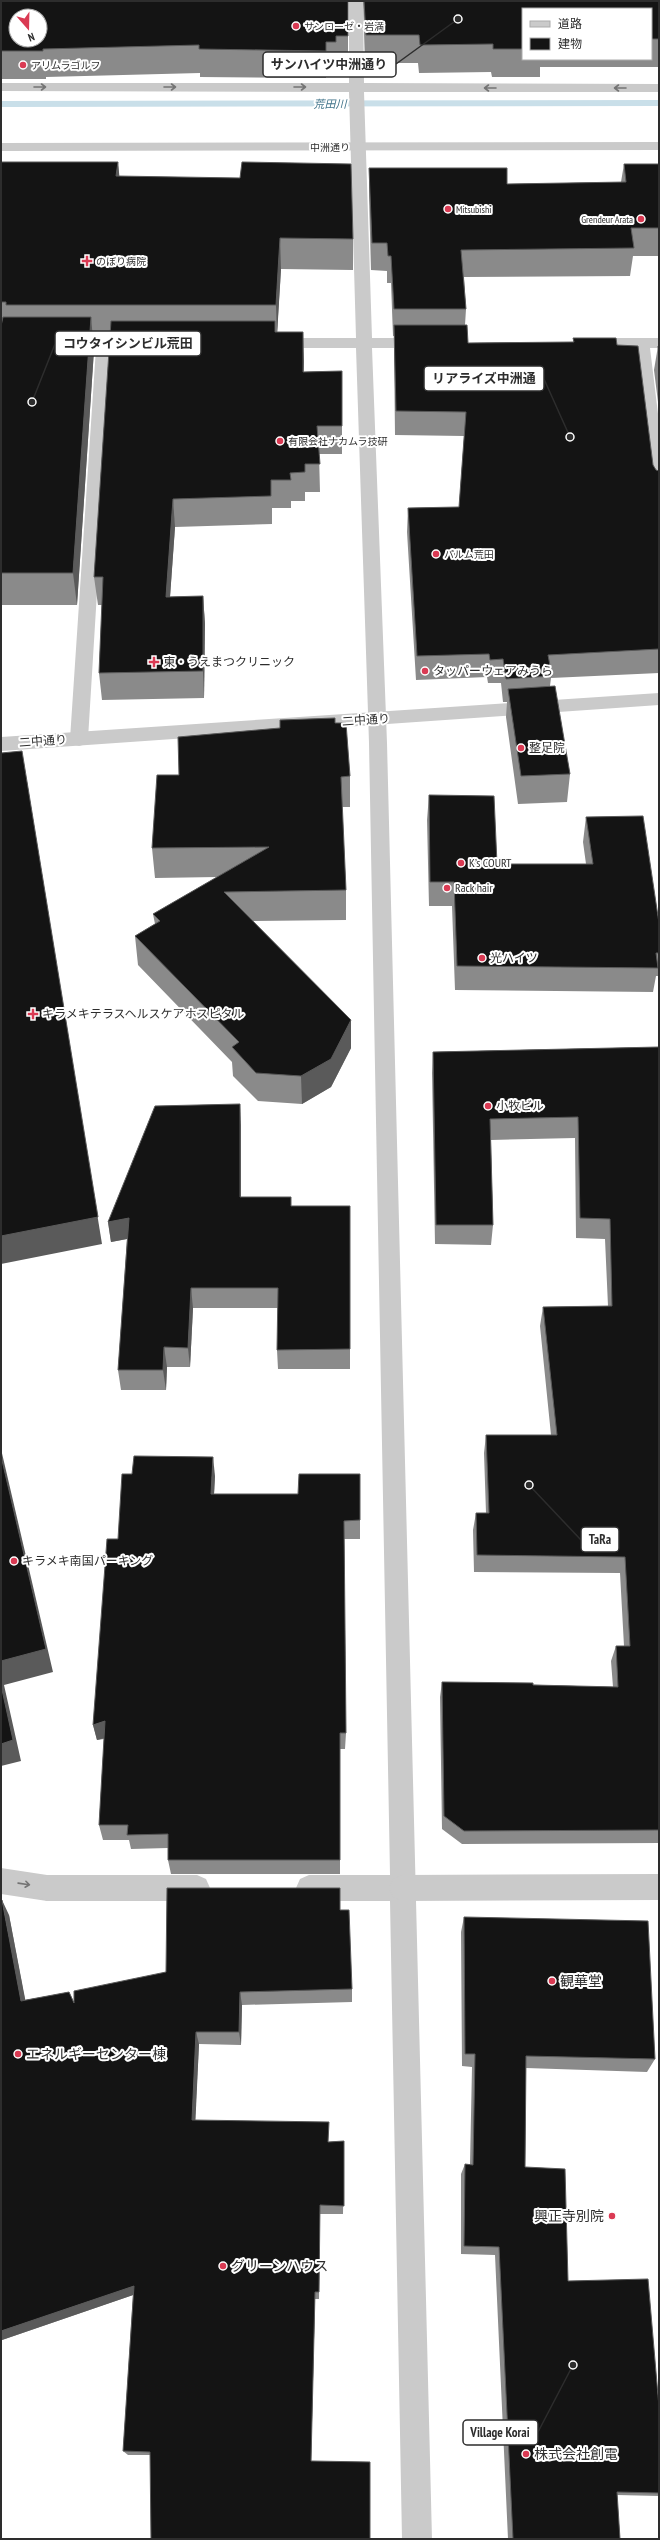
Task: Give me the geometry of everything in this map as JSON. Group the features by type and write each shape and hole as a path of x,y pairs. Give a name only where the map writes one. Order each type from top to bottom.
{"street":[{"path":"356,1 357,147 376,719 417,2539"},
{"path":"1,86 659,88"},
{"name":"中洲通り","path":"1,147 659,146"},
{"path":"49,343 152,343"},
{"path":"79,739 104,343"},
{"path":"262,343 442,343"},
{"path":"569,343 659,343"},
{"path":"641,343 659,489"},
{"name":"二中通り","path":"1,744 659,699"},
{"path":"1,1881 47,1888 221,1888"},
{"path":"284,1888 659,1887"}],"building":[{"path":"1,1 348,1 348,36 336,36 336,42 326,42 326,51 199,49 199,45 43,49 43,51 1,51"},
{"path":"364,1 659,1 659,39 652,39 652,8 522,8 522,49 493,49 493,44 420,45 419,35 366,35"},
{"path":"1,162 118,162 116,176 240,178 242,162 351,164 353,239 280,238 276,305 6,305 6,302 1,302"},
{"path":"624,164 659,164 659,228 631,228 634,248 461,250 466,309 394,309 391,256 388,256 387,243 372,243 369,168 507,168 507,184 626,182"},
{"path":"3,317 91,317 73,573 1,573 1,326"},
{"path":"111,321 275,321 275,332 303,332 303,372 342,371 342,426 317,426 320,464 305,464 305,472 290,473 291,480 271,480 271,496 173,499 166,597 203,596 203,671 99,673 103,577 94,577"},
{"path":"394,325 467,325 468,343 574,342 573,338 616,338 617,345 638,346 653,465 656,470 659,471 659,649 548,655 552,676 506,679 503,659 490,660 489,654 417,656 408,508 459,507 466,412 396,411"},
{"path":"555,686 570,774 521,776 508,689"},
{"path":"335,718 335,723 346,723 350,776 341,777 346,890 224,892 351,1020 331,1059 301,1076 256,1073 232,1047 239,1042 135,936 160,921 153,914 269,847 152,848 157,775 179,775 178,737 280,728 280,720"},
{"name":"キラメキテラスヘルスケアホスピタル","path":"22,751 98,1217 1,1236 1,753"},
{"path":"429,795 494,796 497,864 593,864 586,817 643,816 659,923 659,953 656,953 658,968 457,966 454,882 430,882"},
{"path":"659,1047 659,1830 464,1831 444,1816 442,1682 533,1683 533,1685 618,1687 616,1646 630,1646 625,1557 477,1555 476,1513 489,1513 486,1435 557,1435 543,1307 612,1306 610,1219 580,1218 578,1117 490,1119 493,1225 436,1225 433,1052"},
{"path":"240,1104 240,1197 291,1197 291,1206 350,1206 350,1349 277,1350 278,1288 191,1288 188,1348 164,1347 163,1370 118,1370 129,1218 108,1222 155,1106"},
{"name":"キラメキ南国パーキング","path":"1,1456 46,1649 1,1661"},
{"path":"134,1456 213,1457 211,1494 298,1494 299,1474 360,1474 360,1520 344,1521 346,1733 340,1733 340,1860 168,1860 168,1834 127,1835 128,1825 99,1825 105,1721 93,1725 107,1539 118,1539 122,1474 132,1474"},
{"path":"1,1685 13,1740 1,1744"},
{"path":"167,1888 340,1888 340,1910 349,1910 352,1989 240,1992 239,2032 196,2032 192,2120 329,2122 328,2142 344,2141 344,2206 320,2205 319,2292 315,2292 311,2461 370,2462 370,2539 151,2539 150,2452 123,2451 134,2286 1,2331 1,1901 2,1900 21,2001 69,1992 74,2003 74,1991 166,1972"},
{"path":"464,1917 648,1921 655,2059 526,2056 525,2167 565,2169 568,2281 648,2279 659,2407 659,2493 617,2492 620,2539 513,2539 499,2247 464,2246 465,2164 473,2165 475,2054 465,2054"}],"waterway":[{"name":"荒田川","path":"1,104 659,103"}],"place":[{"name":"サンハイツ中洲通り","path":"458,19"},
{"name":"サンローゼ・岩満","path":"296,26"},
{"name":"アリムラゴルフ","path":"23,65"},
{"name":"Mitsubishi","path":"448,209"},
{"name":"Grendeur Arata","path":"641,219"},
{"name":"のぼり病院","path":"87,261"},
{"name":"コウタイシンビル荒田","path":"32,402"},
{"name":"リアライズ中洲通","path":"570,437"},
{"name":"有限会社ナカムラ技研","path":"280,441"},
{"name":"パルム荒田","path":"436,554"},
{"name":"東・うえまつクリニック","path":"154,662"},
{"name":"タッパーウェアみうら","path":"425,671"},
{"name":"整足院","path":"521,748"},
{"name":"K’s COURT","path":"461,863"},
{"name":"Rack hair","path":"447,888"},
{"name":"光ハイツ","path":"482,958"},
{"name":"キラメキテラスヘルスケアホスピタル","path":"33,1014"},
{"name":"小牧ビル","path":"488,1106"},
{"name":"TaRa","path":"529,1485"},
{"name":"キラメキ南国パーキング","path":"14,1561"},
{"name":"観華堂","path":"552,1981"},
{"name":"エネルギーセンター棟","path":"18,2054"},
{"name":"興正寺別院","path":"612,2216"},
{"name":"グリーンハウス","path":"223,2266"},
{"name":"Village Korai","path":"573,2365"},
{"name":"株式会社創電","path":"526,2454"}]}
